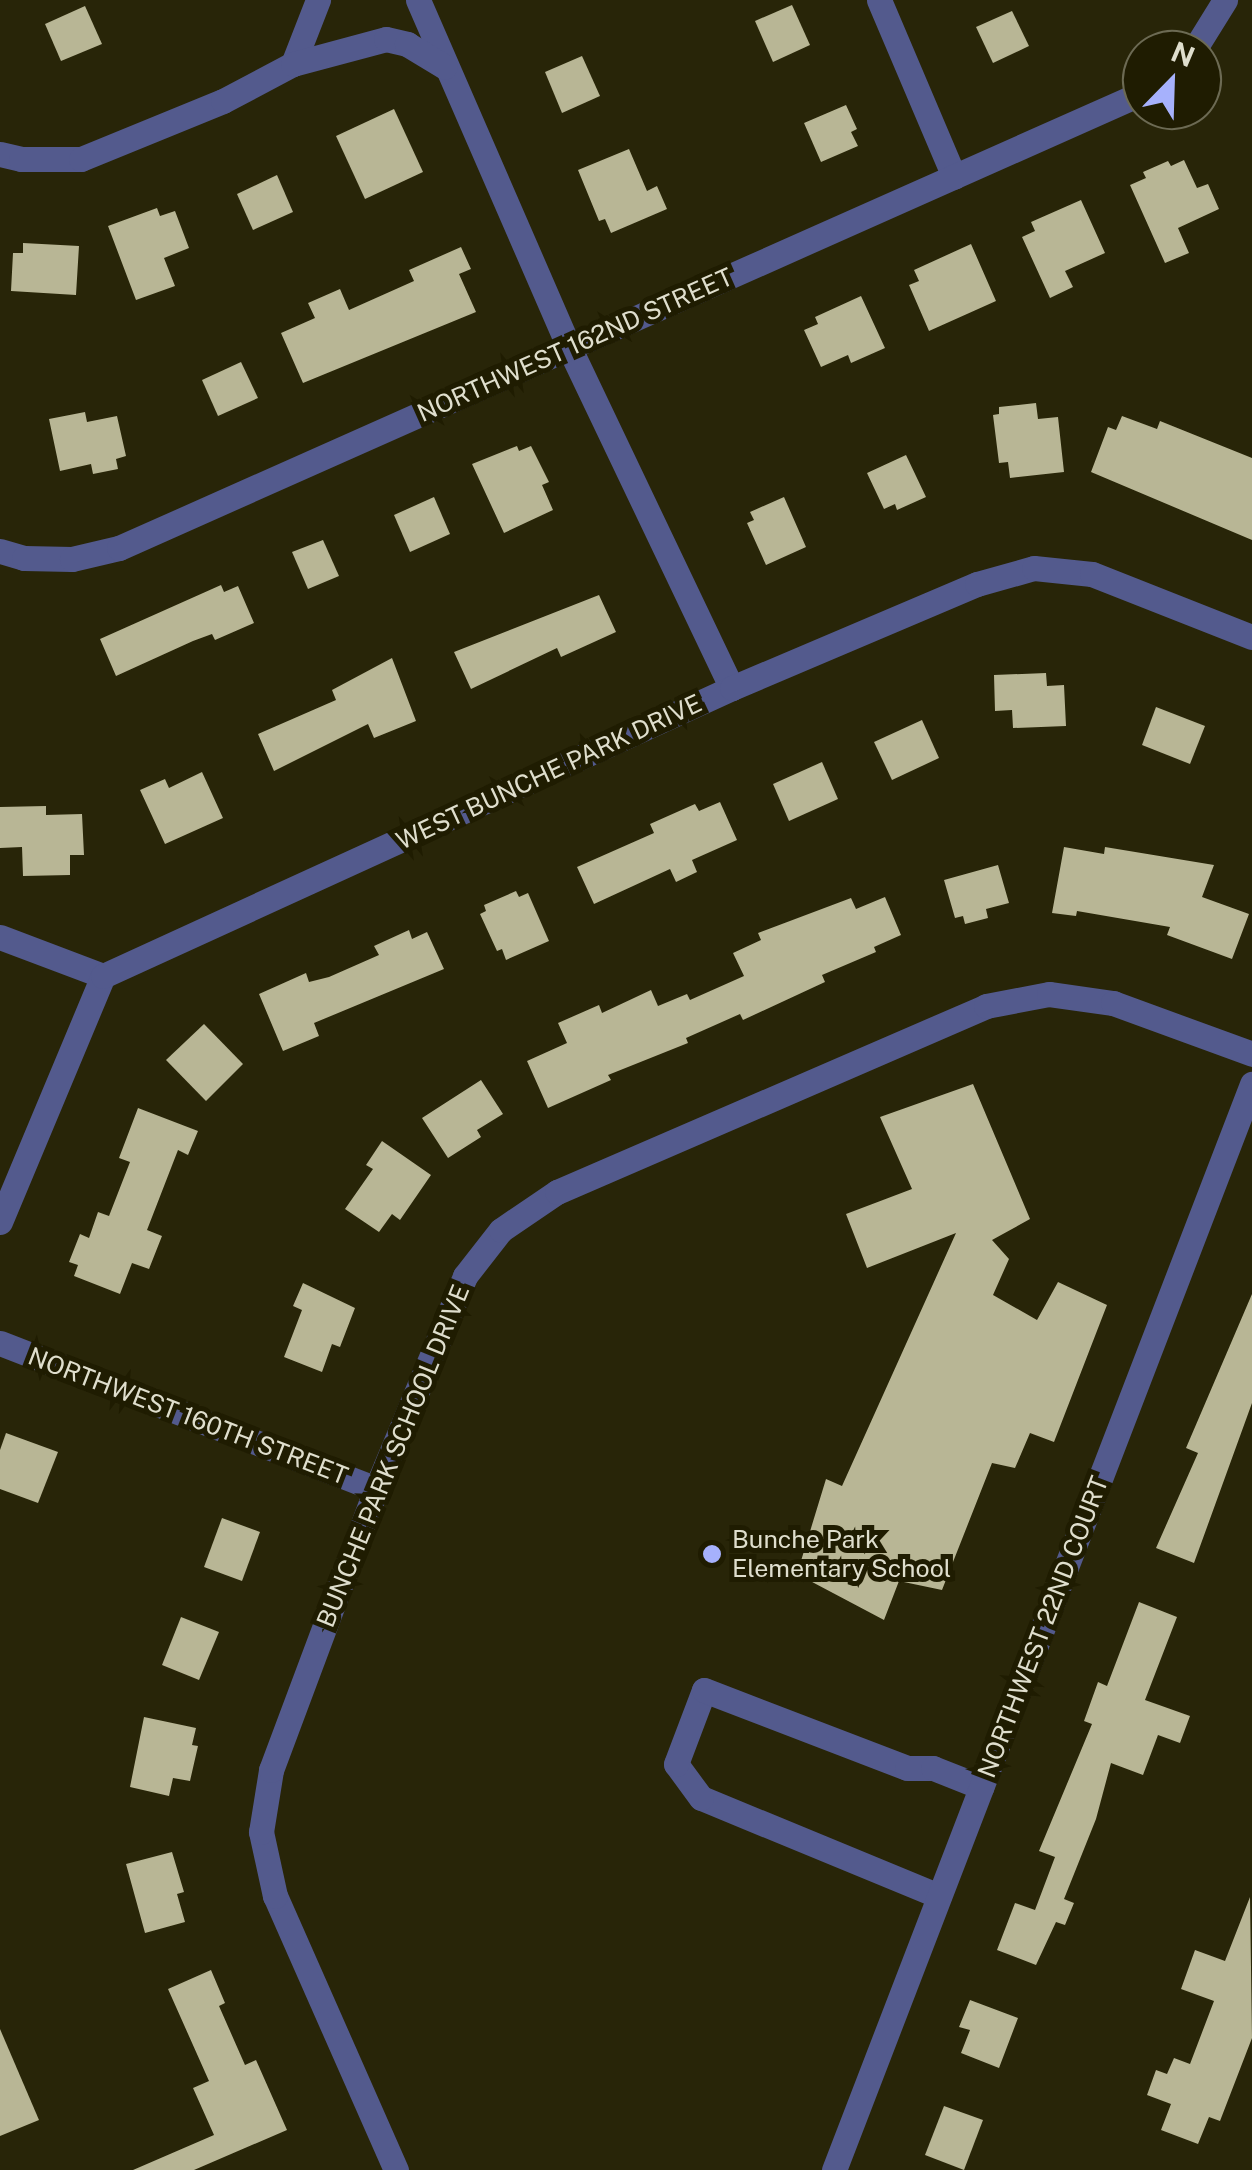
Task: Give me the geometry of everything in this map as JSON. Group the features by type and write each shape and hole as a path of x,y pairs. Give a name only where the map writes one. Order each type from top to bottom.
{"street":[{"path":"386,39 416,0"},
{"path":"416,0 569,347 732,688"},
{"path":"879,0 954,177"},
{"path":"1206,30 1225,0"},
{"path":"316,5 329,36 352,48"},
{"path":"293,64 316,5"},
{"path":"0,154 21,159 81,159 222,101 293,64 386,39 406,44 445,68"},
{"name":"NORTHWEST 162ND STREET","path":"0,551 24,558 72,559 119,548 1122,102"},
{"name":"WEST BUNCHE PARK DRIVE","path":"103,976 732,688 977,584 1034,568 1092,574 1252,637"},
{"path":"0,936 103,976 0,1222"},
{"name":"BUNCHE PARK SCHOOL DRIVE","path":"396,2170 276,1896 262,1832 270,1770 376,1489 466,1276 500,1230 557,1192 986,1006 1048,994 1113,1003 1252,1054"},
{"name":"NORTHWEST 22ND COURT","path":"834,2170 1252,1084"},
{"name":"NORTHWEST 160TH STREET","path":"0,1343 376,1489"},
{"path":"939,1896 701,1798 676,1764 704,1690 908,1768 934,1768 982,1786"}],"building":[{"path":"792,5 810,45 773,62 755,21"},
{"path":"85,6 102,44 61,61 45,24"},
{"path":"1012,11 1029,46 993,63 976,27"},
{"path":"582,56 600,96 562,113 545,72"},
{"path":"846,105 857,129 851,132 858,146 821,162 804,123"},
{"path":"394,109 423,172 365,199 336,136"},
{"path":"629,149 647,191 657,186 667,209 611,233 605,219 599,221 578,170"},
{"path":"1184,160 1197,188 1208,184 1219,209 1178,228 1189,253 1165,263 1130,185 1146,178 1143,172 1168,161 1171,166"},
{"path":"277,175 293,212 253,230 237,194"},
{"path":"1081,200 1105,253 1065,271 1073,287 1050,298 1022,237 1035,231 1031,222"},
{"path":"157,208 160,216 175,211 189,248 164,258 175,286 136,300 108,226"},
{"path":"23,243 79,246 76,295 11,291 13,253 23,253"},
{"path":"971,244 996,301 929,331 909,285 919,281 914,270"},
{"path":"461,247 471,269 459,274 476,312 303,383 281,333 315,318 308,303 340,289 349,310 414,281 409,270"},
{"path":"861,296 885,348 851,363 848,355 821,367 804,330 818,324 815,317"},
{"path":"241,362 258,398 218,416 202,380"},
{"path":"1036,403 1038,419 1058,417 1064,472 1010,478 1008,462 999,463 993,415 999,414 999,407"},
{"path":"85,412 87,422 117,416 126,456 116,459 118,469 93,474 91,464 60,471 49,419"},
{"path":"1122,416 1157,429 1160,421 1252,458 1252,540 1091,472 1108,427 1116,430"},
{"path":"517,446 519,451 531,446 549,482 542,485 553,510 504,533 472,464"},
{"path":"906,455 926,497 897,510 895,504 884,509 867,473"},
{"path":"434,497 450,534 410,552 394,515"},
{"path":"784,497 806,547 766,565 747,523 754,520 750,512"},
{"path":"323,540 339,576 308,589 292,552"},
{"path":"221,585 224,592 238,586 254,623 215,640 212,634 193,641 116,676 100,639"},
{"path":"599,595 616,632 561,657 557,648 471,689 454,652"},
{"path":"392,658 416,721 374,738 368,724 274,771 258,734 336,700 332,690"},
{"path":"1046,673 1047,686 1064,685 1066,726 1013,728 1012,710 995,711 994,675"},
{"path":"1156,707 1205,726 1190,764 1142,745"},
{"path":"922,720 939,758 892,780 874,742"},
{"path":"822,762 838,799 789,821 773,784"},
{"path":"202,772 223,818 165,844 140,790 165,779 169,788"},
{"path":"720,802 737,840 692,860 697,872 676,882 670,869 594,904 577,867 654,833 650,824 695,804 699,811"},
{"path":"46,806 46,815 82,814 84,855 70,855 70,875 23,876 22,847 0,848 0,807"},
{"path":"1064,847 1104,854 1105,847 1214,865 1202,897 1249,914 1232,959 1167,935 1170,927 1077,911 1076,916 1052,913"},
{"path":"998,865 1009,903 986,909 988,918 965,924 963,916 955,918 944,880"},
{"path":"516,891 519,897 528,893 549,941 506,960 502,949 497,951 480,914 486,911 484,905"},
{"path":"885,897 901,935 874,947 876,952 822,975 825,982 743,1020 740,1014 686,1038 688,1043 608,1075 611,1080 548,1108 527,1061 567,1043 558,1023 599,1005 602,1013 651,990 658,1006 687,994 690,1000 744,976 733,953 761,940 758,933 851,898 856,909"},
{"path":"409,930 412,939 427,932 444,969 314,1023 319,1036 283,1051 259,994 306,973 309,982 329,977 379,955 374,946"},
{"path":"204,1024 243,1064 206,1101 166,1060"},
{"path":"481,1080 503,1114 477,1130 481,1137 448,1158 422,1118"},
{"path":"973,1084 1030,1219 992,1240 1009,1259 993,1295 1037,1320 1058,1282 1107,1305 1054,1442 1030,1433 1015,1468 992,1463 942,1590 899,1581 884,1620 797,1574 826,1479 842,1486 956,1233 867,1268 846,1214 912,1189 880,1117"},
{"path":"138,1108 198,1131 188,1155 178,1150 147,1230 162,1236 149,1269 132,1263 120,1294 74,1276 78,1265 69,1262 80,1234 89,1238 98,1212 109,1216 130,1162 119,1158"},
{"path":"382,1141 431,1175 400,1220 392,1214 379,1232 345,1209 373,1169 366,1165"},
{"path":"303,1283 355,1308 340,1347 332,1344 322,1372 284,1357 302,1310 293,1306"},
{"path":"1252,1294 1252,1403 1194,1563 1156,1548 1198,1453 1186,1448"},
{"path":"6,1433 58,1452 38,1503 0,1489 0,1450"},
{"path":"222,1518 260,1532 242,1581 204,1567"},
{"path":"1139,1602 1177,1617 1145,1700 1190,1716 1180,1743 1158,1735 1143,1775 1111,1763 1096,1819 1064,1899 1074,1903 1065,1925 1056,1922 1036,1965 997,1950 1015,1903 1035,1910 1055,1857 1039,1851 1092,1724 1084,1721 1098,1682 1107,1686"},
{"path":"181,1617 219,1632 199,1680 162,1665"},
{"path":"144,1717 196,1728 192,1745 198,1746 190,1781 173,1778 169,1796 130,1787"},
{"path":"172,1852 184,1892 177,1894 185,1922 145,1933 126,1864"},
{"path":"1250,1897 1252,2038 1220,2121 1209,2117 1198,2144 1161,2130 1171,2104 1147,2095 1156,2070 1167,2074 1174,2058 1190,2064 1214,2001 1181,1989 1195,1950 1225,1961"},
{"path":"211,1970 225,2003 219,2006 245,2065 256,2060 287,2130 194,2170 133,2170 214,2135 193,2088 209,2081 168,1989"},
{"path":"970,2000 1018,2018 999,2068 961,2053 970,2030 959,2027"},
{"path":"0,2029 39,2120 0,2136"},
{"path":"944,2106 983,2120 964,2170 925,2155"}],"place":[{"name":"Bunche Park Elementary School","path":"712,1554"}]}
